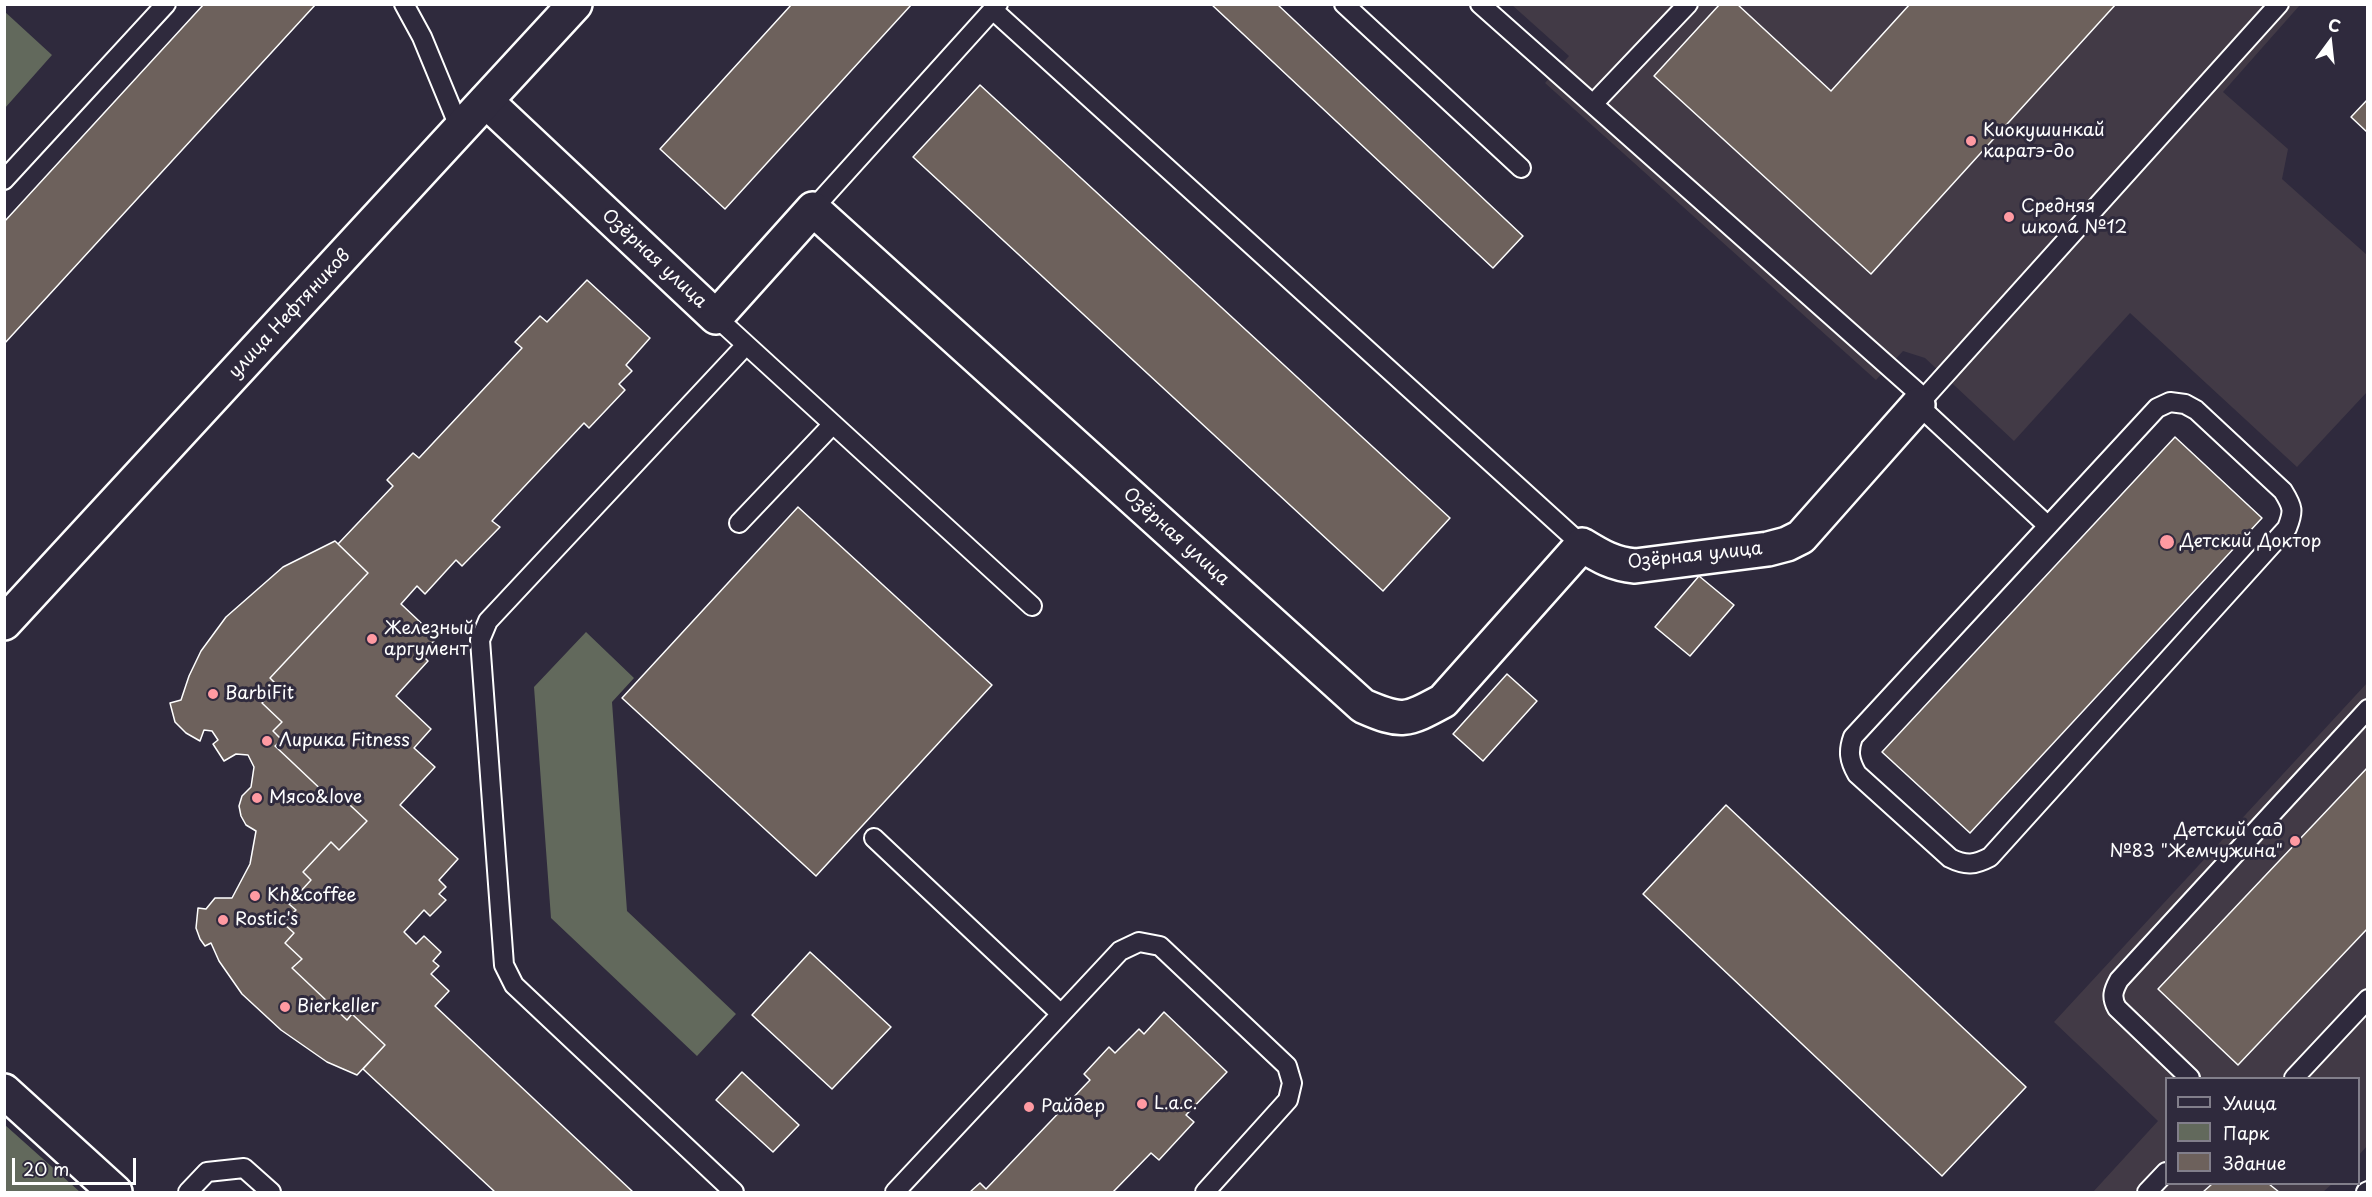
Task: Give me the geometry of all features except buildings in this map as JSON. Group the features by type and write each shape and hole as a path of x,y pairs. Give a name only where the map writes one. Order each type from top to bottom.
{"street":[{"name":"улица Нефтяников","path":"4,623 575,4"},
{"name":"Озёрная улица","path":"486,101 716,317 813,209 1363,706 1392,718 1416,716 1443,701 1582,545 1605,560 1618,565 1635,566 1786,544 1801,537 1921,401"},
{"path":"4,1091 115,1192"}],"lane":[{"path":"4,180 166,4"},
{"path":"404,4 422,37 460,129"},
{"path":"1344,4 1521,168"},
{"path":"1480,4 1921,401 2047,525"},
{"path":"1593,105 1688,4"},
{"path":"1921,401 2279,4"},
{"path":"813,209 995,7 1582,545"},
{"path":"716,317 1032,606"},
{"path":"734,1192 514,985 504,965 480,640 488,621 746,345"},
{"path":"2170,402 2185,404 2196,410 2283,491 2290,502 2293,514 2287,528 1990,856 1977,864 1962,864 1950,858 1857,774 1851,764 1848,750 1853,736 2047,525 2157,408 2170,402"},
{"path":"739,523 833,424"},
{"path":"2189,1077 2117,1008 2113,1000 2113,991 2119,980 2367,709"},
{"path":"874,838 1061,1014"},
{"path":"895,1192 1120,951 1139,942 1160,946 1287,1066 1292,1083 1288,1100 1205,1192"},
{"path":"2295,1077 2367,999"},
{"path":"188,1192 207,1172 244,1168 271,1192"},
{"path":"2147,1192 2165,1173"}],"shaded area":[{"name":"Средняя школа №12","path":"1512,5 2300,5 2223,92 2288,149 2282,179 2367,255 2367,392 2297,467 2130,313 2014,441 1925,358 1903,351 1876,380 1545,83 1569,56"},
{"name":"Детский сад №83 \"Жемчужина\"","path":"2367,683 2367,1146 2360,1154 2360,1077 2165,1077 2165,1185 2331,1185 2323,1192 2093,1192 2158,1121 2054,1022"}],"green space":[{"path":"4,11 52,55 5,108 4,108"},
{"path":"586,632 634,678 612,702 627,911 736,1014 697,1056 551,918 534,687"},
{"path":"5,1125 80,1192 5,1191"}],"place":[{"name":"Киокушинкай каратэ-до","path":"1971,141"},
{"name":"Средняя школа №12","path":"2009,217"},
{"name":"Детский Доктор","path":"2167,542"},
{"name":"Железный аргумент","path":"372,639"},
{"name":"BarbiFit","path":"213,694"},
{"name":"Лирика Fitness","path":"267,741"},
{"name":"Мясо&love","path":"257,798"},
{"name":"Детский сад №83 \"Жемчужина\"","path":"2295,841"},
{"name":"Kh&coffee","path":"255,896"},
{"name":"Rostic's","path":"223,920"},
{"name":"Bierkeller","path":"285,1007"},
{"name":"L.a.c.","path":"1142,1104"},
{"name":"Райдер","path":"1029,1107"}]}
